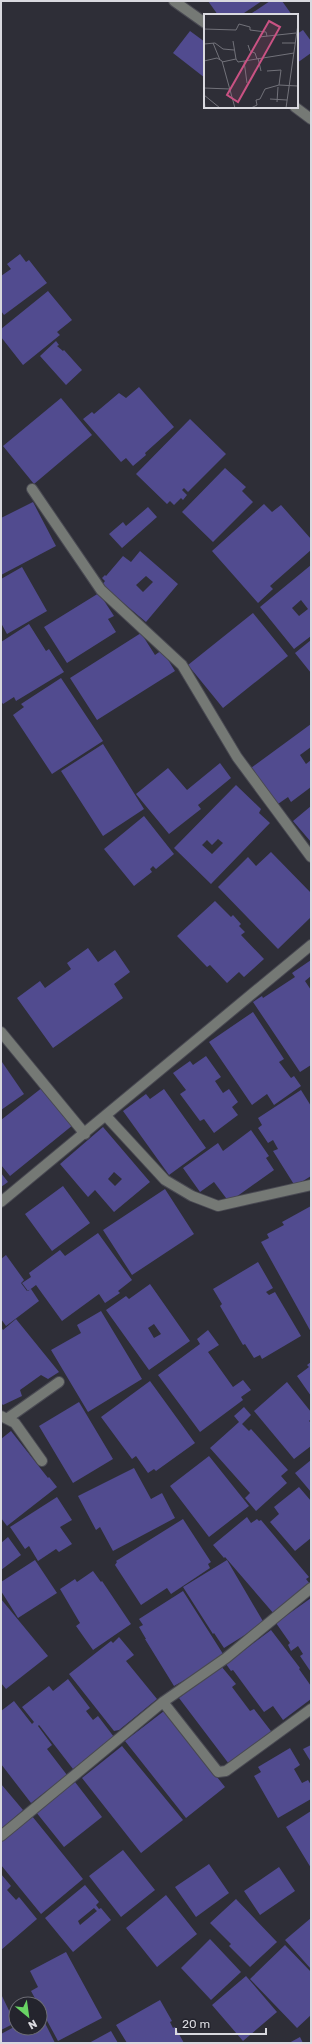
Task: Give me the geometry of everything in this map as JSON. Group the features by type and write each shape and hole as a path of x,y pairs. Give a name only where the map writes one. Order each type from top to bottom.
{"street":[{"path":"174,1 204,22"},
{"path":"296,108 311,119"},
{"path":"32,489 101,590 182,665 237,757 311,857"},
{"path":"1,1202 85,1134 311,945"},
{"path":"1,1032 85,1134"},
{"path":"106,1116 165,1180 192,1196 218,1206 311,1185"},
{"path":"42,1461 15,1423 5,1417 59,1382"},
{"path":"1,1836 163,1702 226,1658 311,1588"},
{"path":"163,1702 218,1772 226,1771 311,1709"}],"building":[{"path":"208,1 262,1 242,14 217,14"},
{"path":"270,1 282,1 291,14 250,14"},
{"path":"303,30 311,41 311,53 298,62 298,33"},
{"path":"190,31 204,41 204,77 173,53"},
{"path":"20,254 26,262 29,260 47,283 4,315 1,311 1,276 11,269 7,264"},
{"path":"48,291 72,320 57,332 60,335 23,365 1,337 1,329"},
{"path":"56,341 59,345 57,346 63,351 64,350 82,370 66,385 40,356"},
{"path":"139,387 174,427 133,466 126,458 121,462 83,419 92,412 94,414 119,393 126,398"},
{"path":"61,398 92,435 34,484 3,446"},
{"path":"190,419 226,454 188,492 184,488 182,490 187,495 183,500 181,498 174,505 170,501 167,504 136,474"},
{"path":"225,468 246,487 242,491 253,502 213,542 182,512"},
{"path":"33,502 56,546 1,575 1,518"},
{"path":"264,504 272,512 281,505 311,539 311,550 270,586 273,589 258,603 212,551"},
{"path":"148,507 157,517 122,548 109,534 123,522 126,526"},
{"path":"140,551 178,584 146,622 102,585 105,581 102,578 105,575 106,576 123,556 131,562","holes":["146,576 153,582 143,592 136,585"]},
{"path":"311,565 311,636 294,649 260,607","holes":["301,600 308,609 299,616 292,608"]},
{"path":"22,567 47,611 7,634 1,623 1,579"},
{"path":"99,593 114,616 108,619 116,632 67,663 44,627"},
{"path":"253,613 288,656 223,708 188,665"},
{"path":"29,624 46,651 49,649 64,672 16,701 14,697 3,704 1,701 1,642"},
{"path":"141,633 155,655 162,650 175,671 97,720 70,678"},
{"path":"311,640 311,673 295,653"},
{"path":"61,678 103,741 52,774 13,715 24,707 21,704"},
{"path":"311,724 311,747 300,755 306,764 311,760 311,787 291,802 288,797 278,804 251,768"},
{"path":"103,744 144,809 103,836 61,771"},
{"path":"220,763 231,778 198,805 201,809 169,834 136,794 168,768 187,790"},
{"path":"236,785 261,809 259,813 270,823 211,884 174,848","holes":["218,839 223,843 212,854 202,845 207,840 212,845"]},
{"path":"311,806 311,842 293,821"},
{"path":"144,816 174,854 156,869 153,866 150,869 152,872 134,886 104,849"},
{"path":"271,852 311,893 311,917 278,949 218,887 248,857 256,866"},
{"path":"215,901 231,917 233,915 241,924 239,926 245,932 241,935 264,959 244,977 239,972 227,983 210,965 207,967 177,936"},
{"path":"88,948 98,962 115,950 130,972 114,984 123,998 53,1048 17,998 40,981 45,988 71,969 67,963"},
{"path":"311,960 311,976 305,981 311,990 311,1065 300,1072 253,1002 262,996 263,998 295,977 292,973"},
{"path":"253,1012 284,1059 279,1062 291,1078 294,1076 301,1086 274,1105 267,1094 252,1105 209,1042"},
{"path":"206,1056 221,1077 215,1081 223,1093 229,1089 238,1102 232,1107 238,1115 214,1133 204,1119 200,1121 180,1094 186,1090 173,1073 190,1061 193,1065"},
{"path":"2,1062 24,1094 1,1110 1,1063"},
{"path":"43,1087 73,1125 10,1176 1,1165 1,1120"},
{"path":"164,1089 206,1148 169,1175 123,1111 146,1094 150,1099"},
{"path":"301,1090 311,1106 311,1176 295,1186 273,1151 278,1149 273,1140 268,1143 258,1128 262,1125 258,1118"},
{"path":"103,1127 150,1182 114,1212 95,1190 88,1197 60,1164","holes":["114,1172 122,1179 115,1186 108,1179"]},
{"path":"251,1130 269,1156 266,1158 274,1170 229,1202 214,1182 200,1192 183,1168 218,1143 223,1151"},
{"path":"1,1173 8,1182 1,1187"},
{"path":"63,1186 90,1223 52,1251 25,1214"},
{"path":"165,1189 194,1234 132,1275 103,1230"},
{"path":"311,1206 311,1332 261,1242 269,1238 267,1234 284,1225 282,1222"},
{"path":"98,1233 132,1280 118,1291 120,1293 105,1303 99,1294 62,1321 36,1285 28,1291 22,1283 31,1277 29,1273 60,1250 65,1256"},
{"path":"6,1255 24,1280 21,1283 27,1291 31,1289 39,1301 6,1326 1,1319 1,1259"},
{"path":"258,1262 273,1288 266,1292 269,1295 275,1292 301,1336 262,1359 260,1355 254,1358 245,1344 243,1345 220,1306 222,1304 213,1289"},
{"path":"150,1284 190,1341 149,1370 106,1310 126,1296 129,1299","holes":["154,1324 161,1334 154,1338 148,1328"]},
{"path":"101,1311 142,1379 88,1412 51,1350 81,1333 77,1325"},
{"path":"16,1319 59,1372 48,1379 41,1375 20,1390 22,1396 3,1405 1,1403 1,1327 3,1330"},
{"path":"208,1330 219,1345 208,1352 233,1387 243,1380 251,1390 241,1397 243,1400 200,1432 158,1375 200,1344 197,1339"},
{"path":"311,1362 311,1396 297,1376 309,1367 307,1365"},
{"path":"150,1381 195,1443 156,1471 154,1469 148,1473 136,1456 132,1459 101,1417"},
{"path":"287,1382 311,1412 311,1419 309,1421 311,1423 311,1446 294,1459 254,1411"},
{"path":"79,1402 113,1459 73,1483 39,1426"},
{"path":"244,1407 251,1415 242,1424 249,1431 251,1429 288,1470 281,1476 287,1483 256,1511 245,1498 250,1493 210,1448 239,1422 234,1416"},
{"path":"11,1431 48,1478 49,1477 57,1487 7,1526 1,1518 1,1439"},
{"path":"209,1456 249,1506 209,1537 170,1486"},
{"path":"311,1460 311,1492 295,1473"},
{"path":"134,1468 151,1499 162,1493 175,1518 113,1551 100,1527 96,1530 78,1496"},
{"path":"299,1487 311,1501 311,1538 295,1551 270,1522 279,1514 274,1507"},
{"path":"57,1497 72,1520 60,1527 72,1544 59,1552 56,1549 38,1561 29,1546 25,1549 10,1527"},
{"path":"247,1517 251,1523 257,1519 259,1521 261,1520 309,1577 306,1579 310,1584 274,1614 213,1545"},
{"path":"183,1519 211,1562 208,1564 210,1568 171,1594 167,1588 141,1605 115,1565 117,1562 116,1561"},
{"path":"8,1537 21,1555 1,1570 1,1543"},
{"path":"35,1560 57,1593 18,1618 1,1591 1,1582"},
{"path":"227,1560 264,1623 224,1648 214,1633 213,1634 183,1587"},
{"path":"93,1571 101,1582 102,1581 131,1624 93,1650 76,1626 80,1623 60,1589 75,1579 77,1582"},
{"path":"183,1591 225,1657 174,1686 145,1639 139,1627 143,1625 139,1619"},
{"path":"311,1598 311,1672 300,1656 303,1654 298,1646 291,1651 288,1645 290,1643 276,1623"},
{"path":"1,1599 48,1656 6,1689 1,1683"},
{"path":"271,1630 300,1668 299,1669 311,1686 311,1699 283,1720 273,1706 264,1712 233,1670 231,1671 226,1664"},
{"path":"119,1637 134,1655 126,1661 157,1699 119,1730 114,1731 69,1674 111,1641 113,1643"},
{"path":"221,1666 236,1684 232,1687 250,1711 254,1709 274,1735 229,1764 179,1698"},
{"path":"68,1679 90,1708 86,1711 93,1720 98,1716 114,1737 73,1769 39,1725 38,1726 52,1745 47,1749 67,1775 31,1803 1,1764 1,1711 14,1701 32,1724 34,1722 22,1707 49,1686 53,1691"},
{"path":"164,1711 225,1787 186,1818 125,1741"},
{"path":"311,1745 311,1762 303,1749"},
{"path":"122,1746 183,1820 141,1853 82,1778"},
{"path":"290,1748 300,1765 294,1769 302,1783 308,1780 311,1785 311,1799 278,1818 254,1776 261,1772 258,1767"},
{"path":"75,1782 102,1817 64,1847 36,1812"},
{"path":"1,1784 23,1810 1,1829"},
{"path":"311,1811 311,1868 286,1827"},
{"path":"32,1816 83,1879 41,1914 1,1865 1,1841"},
{"path":"123,1850 155,1890 121,1917 89,1876"},
{"path":"209,1864 229,1893 196,1917 175,1887"},
{"path":"279,1867 295,1891 260,1915 244,1891"},
{"path":"1,1874 11,1886 7,1890 16,1900 19,1897 37,1919 1,1950"},
{"path":"85,1885 99,1902 96,1905 99,1909 101,1908 111,1920 73,1952 45,1918","holes":["94,1908 97,1911 80,1925 78,1921"]},
{"path":"166,1895 197,1934 157,1967 126,1928"},
{"path":"236,1899 277,1942 250,1967 229,1946 231,1944 210,1923"},
{"path":"311,1918 311,1969 285,1940"},
{"path":"210,1939 241,1972 211,2000 181,1968"},
{"path":"285,1945 311,1972 311,2015 297,2028 250,1979"},
{"path":"66,1952 102,2018 58,2041 48,2022 48,1996 34,1996 31,1991 38,1987 30,1971"},
{"path":"246,1976 277,2012 243,2041 212,2005"},
{"path":"1,1994 8,2008 8,2026 1,2030"},
{"path":"160,2000 172,2021 170,2022 173,2028 175,2027 184,2043 127,2043 116,2025"},
{"path":"48,2029 55,2043 1,2043 1,2034 8,2030 8,2036 48,2036"},
{"path":"111,2031 118,2043 89,2043"},
{"path":"300,2037 303,2043 289,2043"}]}
